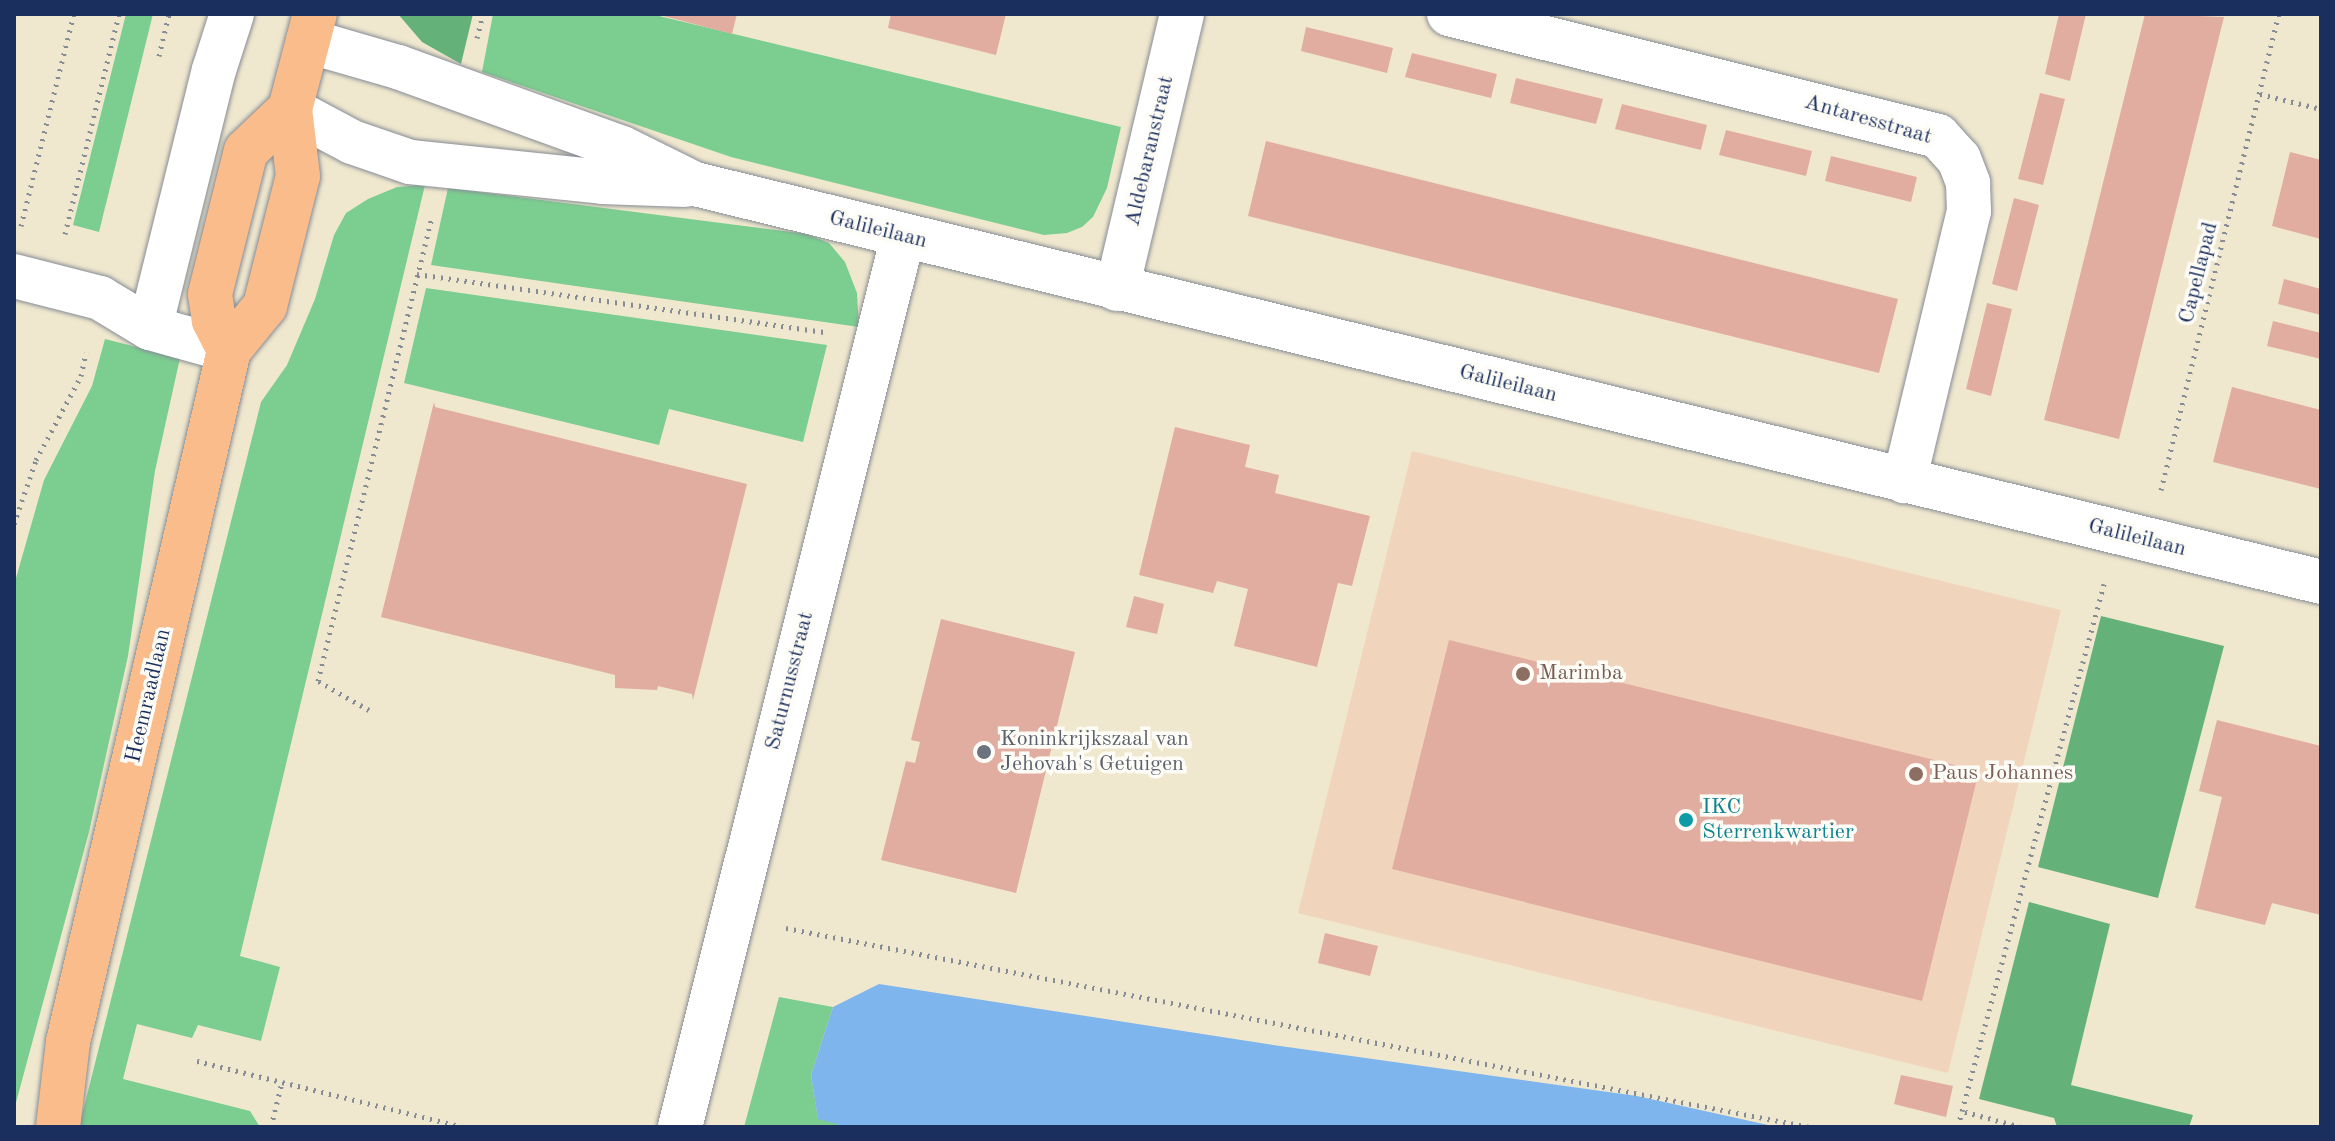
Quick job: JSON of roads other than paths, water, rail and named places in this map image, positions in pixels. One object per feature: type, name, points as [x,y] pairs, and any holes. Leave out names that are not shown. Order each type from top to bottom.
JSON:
[{"type":"main road","name":"Heemraadlaan","points":[[58,1127],[68,1042],[229,350],[265,306],[298,176],[290,109],[311,28]]},
{"type":"main road","name":"Heemraadlaan","points":[[35,1127],[68,1042]]},
{"type":"street","points":[[150,328],[214,70],[232,14]]},
{"type":"street","name":"Aldebaranstraat","points":[[1117,289],[1182,14]]},
{"type":"street","name":"Antaresstraat","points":[[1449,14],[1938,136],[1959,159],[1968,183],[1969,211],[1904,481]]},
{"type":"street","name":"Galileilaan","points":[[311,28],[398,67],[622,148],[695,184],[2321,582]]},
{"type":"street","name":"Galileilaan","points":[[290,109],[352,142],[410,162],[603,182],[695,184]]},
{"type":"street","name":"Saturnusstraat","points":[[680,1127],[903,236]]},
{"type":"street","points":[[28,267],[100,298],[150,328],[229,350]]},
{"type":"water","points":[[879,984],[1280,1046],[1637,1096],[1777,1127],[848,1127],[818,1119],[811,1075],[833,1007]]},
{"type":"place","name":"Marimba","points":[[1523,674]]},
{"type":"place","name":"Koninkrijkszaal van Jehovah's Getuigen","points":[[984,752]]},
{"type":"place","name":"Paus Johannes","points":[[1916,774]]},
{"type":"place","name":"IKC Sterrenkwartier","points":[[1686,820]]}]
